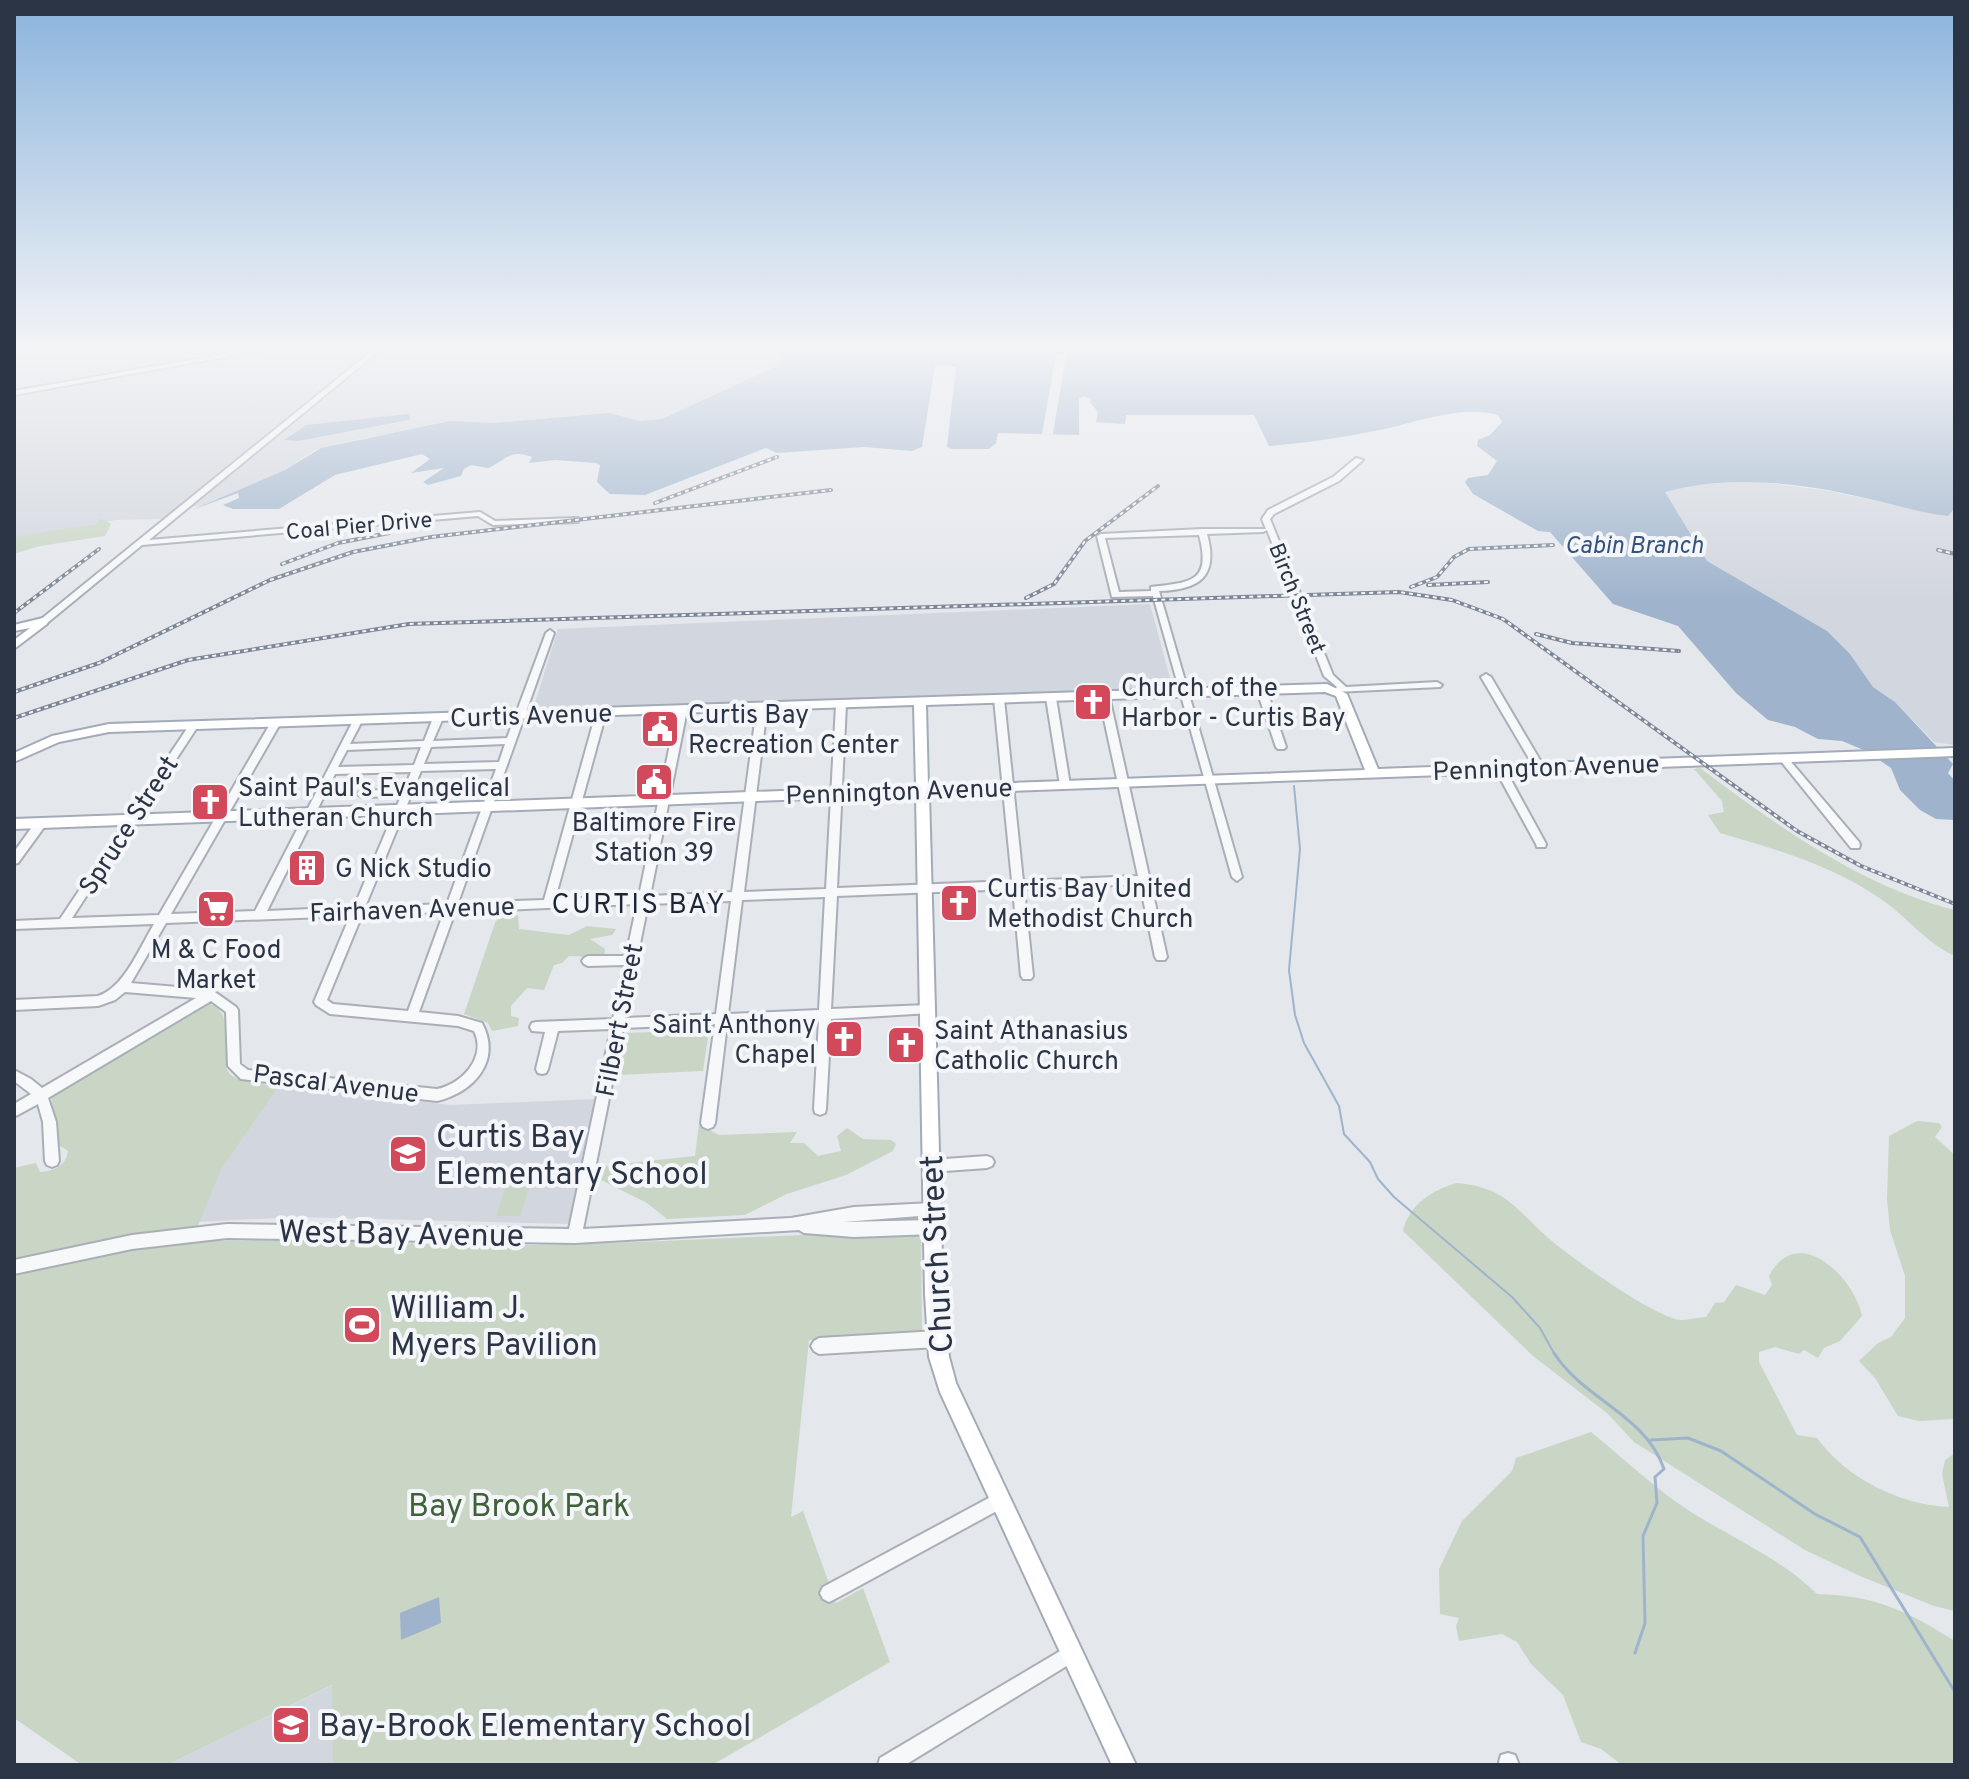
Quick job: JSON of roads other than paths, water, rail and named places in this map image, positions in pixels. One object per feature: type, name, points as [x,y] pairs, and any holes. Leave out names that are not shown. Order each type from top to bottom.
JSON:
[{"type":"main road","points":[[14,627],[45,621]]},
{"type":"main road","points":[[14,646],[45,621]]},
{"type":"main road","points":[[14,627],[26,636]]},
{"type":"main road","name":"Curtis Avenue","points":[[14,758],[41,744],[92,730],[1340,689]]},
{"type":"main road","name":"Birch Street","points":[[1340,689],[1373,773]]},
{"type":"main road","name":"Church Street","points":[[920,702],[937,1339],[947,1385],[1124,1765]]},
{"type":"main road","name":"Pennington Avenue","points":[[14,824],[1783,758],[1872,760],[1953,755]]},
{"type":"main road","points":[[1272,777],[1366,770],[1368,758]]},
{"type":"street","points":[[45,621],[275,433]]},
{"type":"street","name":"Birch Street","points":[[1340,689],[1329,676],[1266,519],[1271,512],[1336,479],[1359,460]]},
{"type":"street","name":"Coal Pier Drive","points":[[140,543],[480,514],[493,523],[575,520]]},
{"type":"street","points":[[1237,877],[1206,780],[1156,593],[1115,595],[1101,536],[1263,530]]},
{"type":"street","points":[[1154,589],[1185,588],[1199,579],[1209,556],[1202,531]]},
{"type":"street","points":[[438,718],[355,912],[321,998],[322,1005],[412,1016],[550,633]]},
{"type":"street","points":[[1486,677],[1539,767]]},
{"type":"street","name":"Curtis Avenue","points":[[1340,689],[1437,685]]},
{"type":"street","points":[[1262,691],[1281,747]]},
{"type":"street","points":[[1104,696],[1161,957]]},
{"type":"street","points":[[1051,698],[1065,785]]},
{"type":"street","points":[[999,699],[1027,976]]},
{"type":"street","points":[[820,1109],[841,705]]},
{"type":"street","points":[[708,1123],[762,707]]},
{"type":"street","name":"Filbert Street","points":[[575,1236],[682,710]]},
{"type":"street","points":[[548,904],[601,713]]},
{"type":"street","points":[[259,915],[357,721]]},
{"type":"street","points":[[14,1005],[98,1001],[111,997],[123,987],[275,724]]},
{"type":"street","name":"Spruce Street","points":[[63,923],[193,726]]},
{"type":"street","points":[[344,747],[511,741]]},
{"type":"street","points":[[1783,758],[1855,845]]},
{"type":"street","points":[[332,771],[503,765]]},
{"type":"street","points":[[1500,769],[1541,844]]},
{"type":"street","points":[[362,794],[406,792]]},
{"type":"street","points":[[14,860],[41,823]]},
{"type":"street","name":"Fairhaven Avenue","points":[[14,925],[1145,880]]},
{"type":"street","points":[[588,961],[631,960]]},
{"type":"street","points":[[123,987],[212,995]]},
{"type":"street","points":[[14,1111],[212,995]]},
{"type":"street","name":"Pascal Avenue","points":[[212,995],[232,1010],[234,1066],[245,1075],[437,1095],[452,1092],[470,1080],[482,1048],[482,1030],[458,1021],[412,1016]]},
{"type":"street","points":[[536,1027],[927,1010]]},
{"type":"street","points":[[542,1069],[553,1026]]},
{"type":"street","points":[[14,1075],[41,1095],[51,1113],[52,1161]]},
{"type":"street","points":[[931,1166],[987,1162]]},
{"type":"street","name":"West Bay Avenue","points":[[14,1267],[132,1242],[227,1231],[293,1229],[422,1236],[575,1236],[791,1225],[854,1230],[932,1218]]},
{"type":"street","points":[[819,1346],[937,1339]]},
{"type":"street","points":[[829,1593],[1000,1500]]},
{"type":"street","points":[[887,1765],[1072,1653]]},
{"type":"water","points":[[295,433],[339,433],[298,441],[284,440]]},
{"type":"water","points":[[393,433],[924,433],[922,447],[912,451],[864,447],[777,453],[766,448],[645,495],[610,494],[597,482],[600,465],[596,463],[555,460],[529,463],[532,457],[518,454],[508,456],[488,468],[471,465],[464,469],[461,476],[428,485],[423,482],[444,468],[411,473],[430,459],[422,454],[335,475],[279,509],[233,509],[223,505],[239,498],[238,493],[192,510],[285,470],[321,448]]},
{"type":"water","points":[[949,433],[998,433],[996,443],[989,449],[947,447]]},
{"type":"water","points":[[999,433],[1079,433],[1079,435]]},
{"type":"water","points":[[1263,433],[1364,433],[1309,442],[1269,446]]},
{"type":"water","name":"Cabin Branch","points":[[1955,433],[1955,508],[1948,516],[1829,490],[1774,483],[1719,483],[1665,492],[1707,561],[1827,631],[1850,654],[1873,687],[1895,702],[1953,764],[1948,773],[1955,781],[1955,820],[1936,819],[1920,810],[1900,790],[1891,768],[1866,751],[1842,741],[1818,739],[1795,727],[1768,720],[1736,693],[1678,626],[1613,604],[1550,532],[1538,531],[1473,494],[1465,482],[1468,478],[1488,475],[1497,461],[1477,446],[1478,440],[1490,435]]},
{"type":"water","points":[[439,1597],[441,1623],[401,1640],[400,1613]]},
{"type":"waterway","points":[[1294,786],[1300,849],[1289,970],[1295,1015],[1304,1043],[1339,1106],[1344,1134],[1370,1162],[1378,1179],[1394,1197],[1512,1297],[1540,1328],[1555,1355]]},
{"type":"waterway","points":[[1554,1353],[1581,1383],[1643,1435],[1664,1469],[1655,1477],[1657,1503],[1643,1536],[1645,1623],[1635,1653]]},
{"type":"waterway","points":[[1651,1440],[1688,1438],[1721,1451],[1815,1514],[1860,1537],[1955,1692]]},
{"type":"railway","points":[[655,503],[777,457]]},
{"type":"railway","points":[[1026,598],[1054,584],[1085,541],[1158,486]]},
{"type":"railway","points":[[14,692],[99,663],[270,580],[353,552],[431,537],[831,490]]},
{"type":"railway","points":[[282,564],[338,543],[389,533]]},
{"type":"railway","points":[[1411,587],[1437,577],[1454,557],[1469,549],[1553,545]]},
{"type":"railway","points":[[14,613],[99,549]]},
{"type":"railway","points":[[1938,550],[1955,554]]},
{"type":"railway","points":[[1428,585],[1488,582]]},
{"type":"railway","points":[[14,718],[188,660],[409,624],[1399,592],[1452,600],[1503,619],[1797,831],[1861,866],[1955,904]]},
{"type":"railway","points":[[1536,634],[1572,643],[1679,651]]},
{"type":"place","name":"Church of the Harbor - Curtis Bay","points":[[1093,702]]},
{"type":"place","name":"Curtis Bay Recreation Center","points":[[660,729]]},
{"type":"place","name":"Baltimore Fire Station 39","points":[[654,782]]},
{"type":"place","name":"Saint Paul's Evangelical Lutheran Church","points":[[210,802]]},
{"type":"place","name":"G Nick Studio","points":[[307,868]]},
{"type":"place","name":"Curtis Bay United Methodist Church","points":[[959,903]]},
{"type":"place","name":"M & C Food Market","points":[[216,909]]},
{"type":"place","name":"Saint Anthony Chapel","points":[[844,1039]]},
{"type":"place","name":"Saint Athanasius Catholic Church","points":[[906,1045]]},
{"type":"place","name":"Curtis Bay Elementary School","points":[[408,1154]]},
{"type":"place","name":"William J. Myers Pavilion","points":[[362,1325]]},
{"type":"place","name":"Bay-Brook Elementary School","points":[[291,1725]]},
{"type":"district","name":"CURTIS BAY","points":[[639,903]]},
{"type":"park label","name":"Bay Brook Park","points":[[519,1505]]}]
